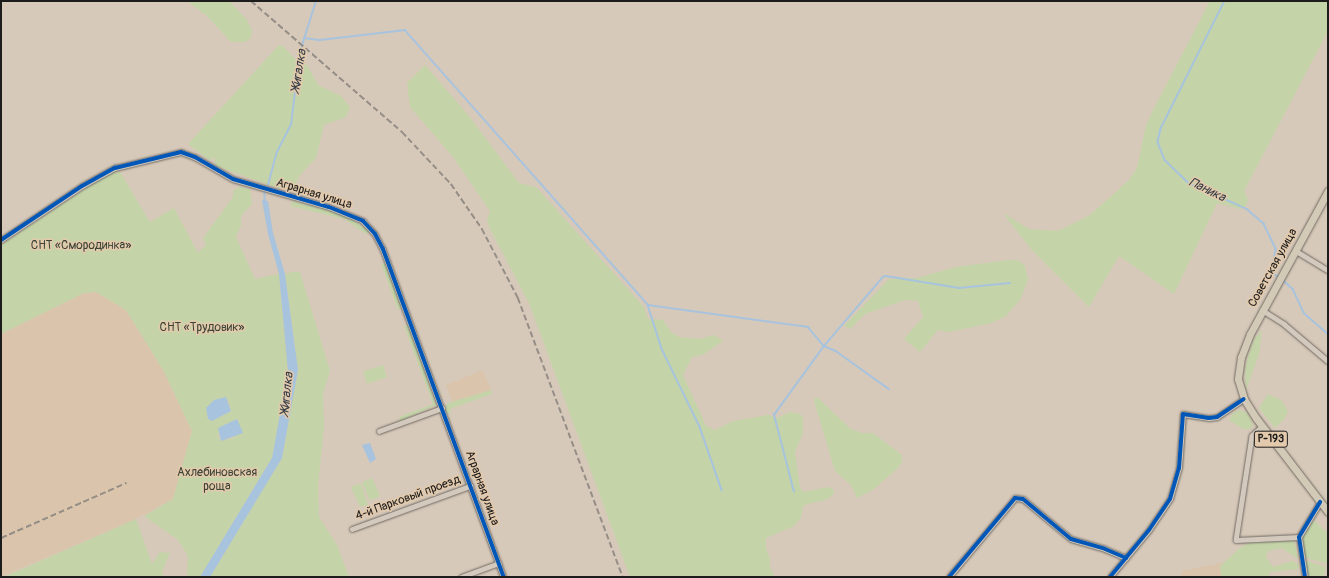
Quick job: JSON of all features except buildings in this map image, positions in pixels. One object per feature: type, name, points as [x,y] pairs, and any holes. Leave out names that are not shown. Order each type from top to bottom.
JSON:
[{"type":"main road","name":"Советская улица","points":[[1244,399],[1238,379],[1241,357],[1262,310],[1328,191]]},
{"type":"main road","name":"Р-193","points":[[1244,399],[1262,427],[1328,512]]},
{"type":"street","name":"Аграрная улица","points":[[1,240],[82,186],[115,168],[181,152],[195,157],[221,174],[351,214],[371,228],[383,249],[504,577]]},
{"type":"street","points":[[1296,250],[1328,270]]},
{"type":"street","points":[[1262,310],[1284,324],[1328,361]]},
{"type":"street","points":[[1110,577],[1170,499],[1179,468],[1183,414],[1209,418],[1217,417],[1244,399]]},
{"type":"street","points":[[379,431],[442,408]]},
{"type":"street","points":[[1262,427],[1252,436],[1236,540],[1299,537]]},
{"type":"street","name":"4-й Парковый проезд","points":[[352,529],[470,486]]},
{"type":"street","points":[[949,577],[1015,498],[1023,499],[1071,539],[1105,549],[1126,558]]},
{"type":"street","points":[[1305,577],[1299,537],[1320,502]]},
{"type":"street","points":[[461,577],[499,563]]},
{"type":"shaded area","points":[[96,292],[126,310],[163,370],[192,431],[173,499],[136,519],[1,577],[1,334],[84,293]]},
{"type":"shaded area","points":[[483,370],[491,390],[454,405],[446,385]]},
{"type":"shaded area","points":[[1226,562],[1229,577],[1181,577],[1182,571]]},
{"type":"green space","points":[[187,1],[229,1],[247,20],[252,31],[251,38],[245,42],[231,42],[207,16]]},
{"type":"green space","points":[[1210,1],[1328,1],[1328,31],[1244,191],[1248,200],[1246,206],[1240,209],[1217,203],[1174,294],[1119,256],[1089,307],[1030,248],[1003,213],[1029,229],[1058,231],[1090,215],[1129,180],[1137,168],[1146,125]]},
{"type":"green space","points":[[279,45],[283,46],[296,60],[298,59],[307,65],[318,85],[341,96],[350,107],[346,117],[324,125],[316,158],[300,175],[295,185],[289,189],[278,188],[216,166],[214,159],[221,155],[209,160],[188,144]]},
{"type":"green space","points":[[425,65],[469,116],[519,183],[536,187],[644,307],[648,319],[663,320],[671,332],[679,337],[700,339],[714,335],[723,341],[702,355],[692,357],[683,375],[706,426],[715,430],[733,421],[768,415],[777,418],[790,412],[800,414],[803,418],[803,433],[795,452],[800,488],[804,492],[828,487],[833,489],[834,494],[826,500],[807,504],[803,507],[801,518],[794,526],[766,538],[766,549],[770,558],[770,567],[775,577],[630,577],[529,303],[490,229],[487,220],[490,211],[453,157],[410,107],[407,83]]},
{"type":"green space","points":[[112,171],[120,172],[150,222],[174,208],[198,253],[206,245],[203,238],[233,197],[233,191],[239,187],[250,189],[252,204],[241,216],[241,225],[236,237],[255,279],[279,274],[288,371],[272,458],[200,577],[187,577],[188,556],[178,540],[144,516],[173,499],[192,431],[163,370],[126,310],[96,292],[84,293],[1,334],[1,245]],"holes":[[[224,397],[229,402],[230,412],[212,420],[212,402]],[[239,420],[233,438],[221,441],[218,436],[220,427]]]},
{"type":"green space","points":[[293,201],[343,214],[369,231],[366,234],[344,219],[290,206]]},
{"type":"green space","points":[[1018,260],[1025,266],[1028,280],[1020,300],[1006,316],[991,323],[949,332],[938,330],[920,352],[904,339],[923,317],[918,301],[905,300],[865,314],[850,329],[844,326],[889,279],[917,278],[956,267]]},
{"type":"green space","points":[[385,263],[401,308],[398,309],[381,264]]},
{"type":"green space","name":"Ахлебиновская роща","points":[[300,272],[330,371],[323,393],[324,427],[318,486],[319,517],[337,545],[349,577],[210,577],[282,458],[298,369],[285,274]]},
{"type":"green space","points":[[408,325],[436,405],[400,421],[399,417],[433,404],[404,326]]},
{"type":"green space","points":[[1262,330],[1259,354],[1246,390],[1245,371],[1248,356],[1255,338]]},
{"type":"green space","points":[[383,365],[387,377],[367,384],[363,371]]},
{"type":"green space","points":[[491,390],[492,394],[450,409],[451,412],[447,414],[445,406],[448,403]]},
{"type":"green space","points":[[1268,394],[1281,400],[1288,411],[1285,418],[1275,428],[1259,408]]},
{"type":"green space","points":[[815,398],[818,398],[851,429],[862,433],[873,433],[902,455],[902,462],[898,468],[873,490],[857,498],[851,485],[835,471],[814,401]]},
{"type":"green space","points":[[1239,410],[1246,412],[1250,418],[1253,425],[1250,429],[1243,429],[1229,420],[1233,413]]},
{"type":"green space","points":[[372,478],[380,496],[370,501],[362,482]]},
{"type":"green space","points":[[361,483],[357,485],[361,484],[370,511],[367,505],[360,507],[351,487]]},
{"type":"green space","points":[[136,519],[152,564],[160,552],[170,553],[162,572],[164,577],[4,577]]},
{"type":"green space","points":[[1313,520],[1328,533],[1328,564],[1306,558],[1302,545],[1303,537]]},
{"type":"green space","points":[[1294,539],[1298,559],[1282,548],[1268,551],[1266,557],[1273,567],[1292,561],[1299,565],[1298,569],[1269,572],[1269,577],[1221,576],[1220,566],[1241,547],[1249,543]]},
{"type":"green space","points":[[1308,561],[1326,567],[1323,577],[1308,577],[1304,564]]},
{"type":"water","points":[[262,200],[268,201],[273,233],[285,274],[298,370],[282,458],[210,577],[200,577],[272,458],[288,371],[279,274],[268,234]]},
{"type":"water","points":[[226,397],[231,411],[212,421],[208,419],[206,408],[214,400]]},
{"type":"water","points":[[237,419],[243,433],[221,441],[218,428]]},
{"type":"water","points":[[370,443],[376,459],[370,463],[362,445]]},
{"type":"waterway","name":"Жигалка","points":[[268,185],[277,152],[291,125],[300,52],[316,1]]},
{"type":"waterway","name":"Паника","points":[[1225,1],[1161,129],[1158,142],[1165,160],[1189,183],[1247,209],[1264,224],[1276,249],[1272,273],[1279,277]]},
{"type":"waterway","points":[[305,38],[320,40],[405,30],[648,305],[808,327],[824,346],[836,351],[889,389]]},
{"type":"waterway","name":"Жигалка","points":[[265,193],[265,201]]},
{"type":"waterway","points":[[794,492],[774,415],[824,346],[883,277],[886,276],[959,288],[1010,283]]},
{"type":"waterway","name":"Паника","points":[[1283,280],[1293,289],[1304,313],[1328,334]]},
{"type":"waterway","points":[[648,305],[662,349],[700,427],[722,490]]},
{"type":"railway","points":[[251,1],[402,132],[451,184],[482,229],[518,298],[623,577]]},
{"type":"railway","points":[[1,538],[126,483]]},
{"type":"cycle path","points":[[1,240],[82,186],[115,168],[181,152],[195,157],[233,179],[329,207],[363,221],[375,234],[383,249],[504,577]]},
{"type":"cycle path","points":[[1110,577],[1149,530],[1170,499],[1179,468],[1183,414],[1209,418],[1217,417],[1244,399]]},
{"type":"cycle path","points":[[949,577],[1015,498],[1023,499],[1071,539],[1105,549],[1126,558]]},
{"type":"cycle path","points":[[1305,577],[1299,537],[1320,502]]},
{"type":"park label","name":"СНТ «Смородинка»","points":[[81,246]]},
{"type":"park label","name":"СНТ «Трудовик»","points":[[202,328]]}]
